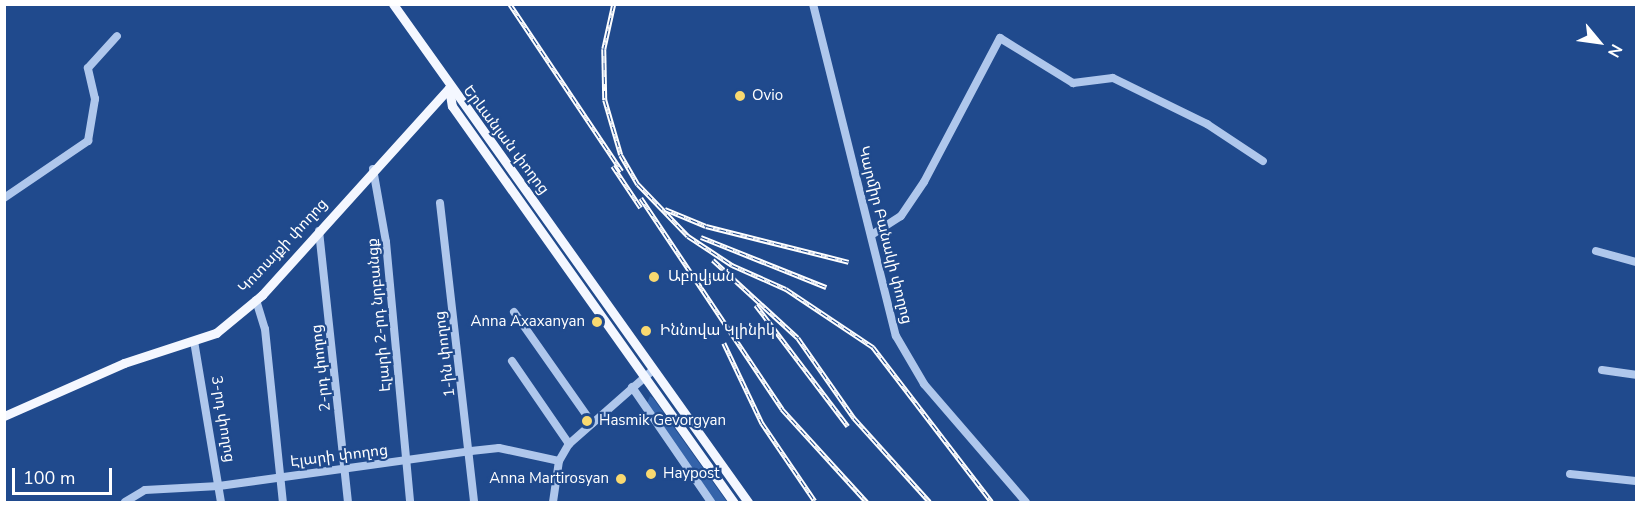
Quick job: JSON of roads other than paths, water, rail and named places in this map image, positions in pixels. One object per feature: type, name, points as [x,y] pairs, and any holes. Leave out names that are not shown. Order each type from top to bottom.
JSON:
[{"type":"main road","points":[[393,4],[449,88]]},
{"type":"main road","name":"Կոտայքի փողոց","points":[[4,416],[124,363],[216,333],[256,300],[373,167],[449,88]]},
{"type":"main road","name":"Երևանյան փողոց","points":[[449,88],[748,502]]},
{"type":"main road","name":"Երևանյան փողոց","points":[[449,88],[452,106],[733,502]]},
{"type":"street","name":"Կարմիր Բանակի փողոց","points":[[813,4],[873,234],[896,336],[924,384],[1026,502]]},
{"type":"street","points":[[4,198],[88,141],[95,99],[88,68],[117,36]]},
{"type":"street","points":[[873,234],[901,216],[924,182],[1000,38],[1073,83],[1113,78],[1206,124],[1263,161]]},
{"type":"street","name":"Էլարի 2-րդ նրբանցք","points":[[373,167],[386,242],[410,502]]},
{"type":"street","name":"1-ին փողոց","points":[[441,203],[471,451],[474,502]]},
{"type":"street","name":"2-րդ փողոց","points":[[319,231],[348,502]]},
{"type":"street","points":[[1596,251],[1636,262]]},
{"type":"street","points":[[256,300],[265,329],[283,502]]},
{"type":"street","points":[[514,312],[592,423]]},
{"type":"street","name":"3-րդ փողոց","points":[[194,341],[221,502]]},
{"type":"street","points":[[512,360],[569,444]]},
{"type":"street","points":[[553,502],[559,461],[569,444],[653,370]]},
{"type":"street","points":[[1602,370],[1636,375]]},
{"type":"street","points":[[632,387],[711,502]]},
{"type":"street","name":"Էլարի փողոց","points":[[125,502],[145,490],[219,486],[500,448],[559,461]]},
{"type":"street","points":[[1570,474],[1636,481]]},
{"type":"railway","points":[[510,4],[622,171]]},
{"type":"railway","points":[[614,4],[604,49],[605,100],[621,155],[638,184],[688,236],[732,265],[786,289],[873,347],[992,502]]},
{"type":"railway","points":[[613,166],[641,208]]},
{"type":"railway","points":[[641,198],[782,409],[867,502]]},
{"type":"railway","points":[[665,209],[706,226],[849,262]]},
{"type":"railway","points":[[701,237],[826,287]]},
{"type":"railway","points":[[713,260],[798,338],[854,418],[930,502]]},
{"type":"railway","points":[[756,305],[848,426]]},
{"type":"railway","points":[[724,343],[762,423],[815,501]]},
{"type":"place","name":"Ovio","points":[[740,96]]},
{"type":"place","name":"Աբովյան","points":[[654,277]]},
{"type":"place","name":"Anna Axaxanyan","points":[[597,322]]},
{"type":"place","name":"Իննովա Կլինիկ","points":[[646,331]]},
{"type":"place","name":"Hasmik Gevorgyan","points":[[587,421]]},
{"type":"place","name":"Haypost","points":[[651,474]]},
{"type":"place","name":"Anna Martirosyan","points":[[621,479]]}]
